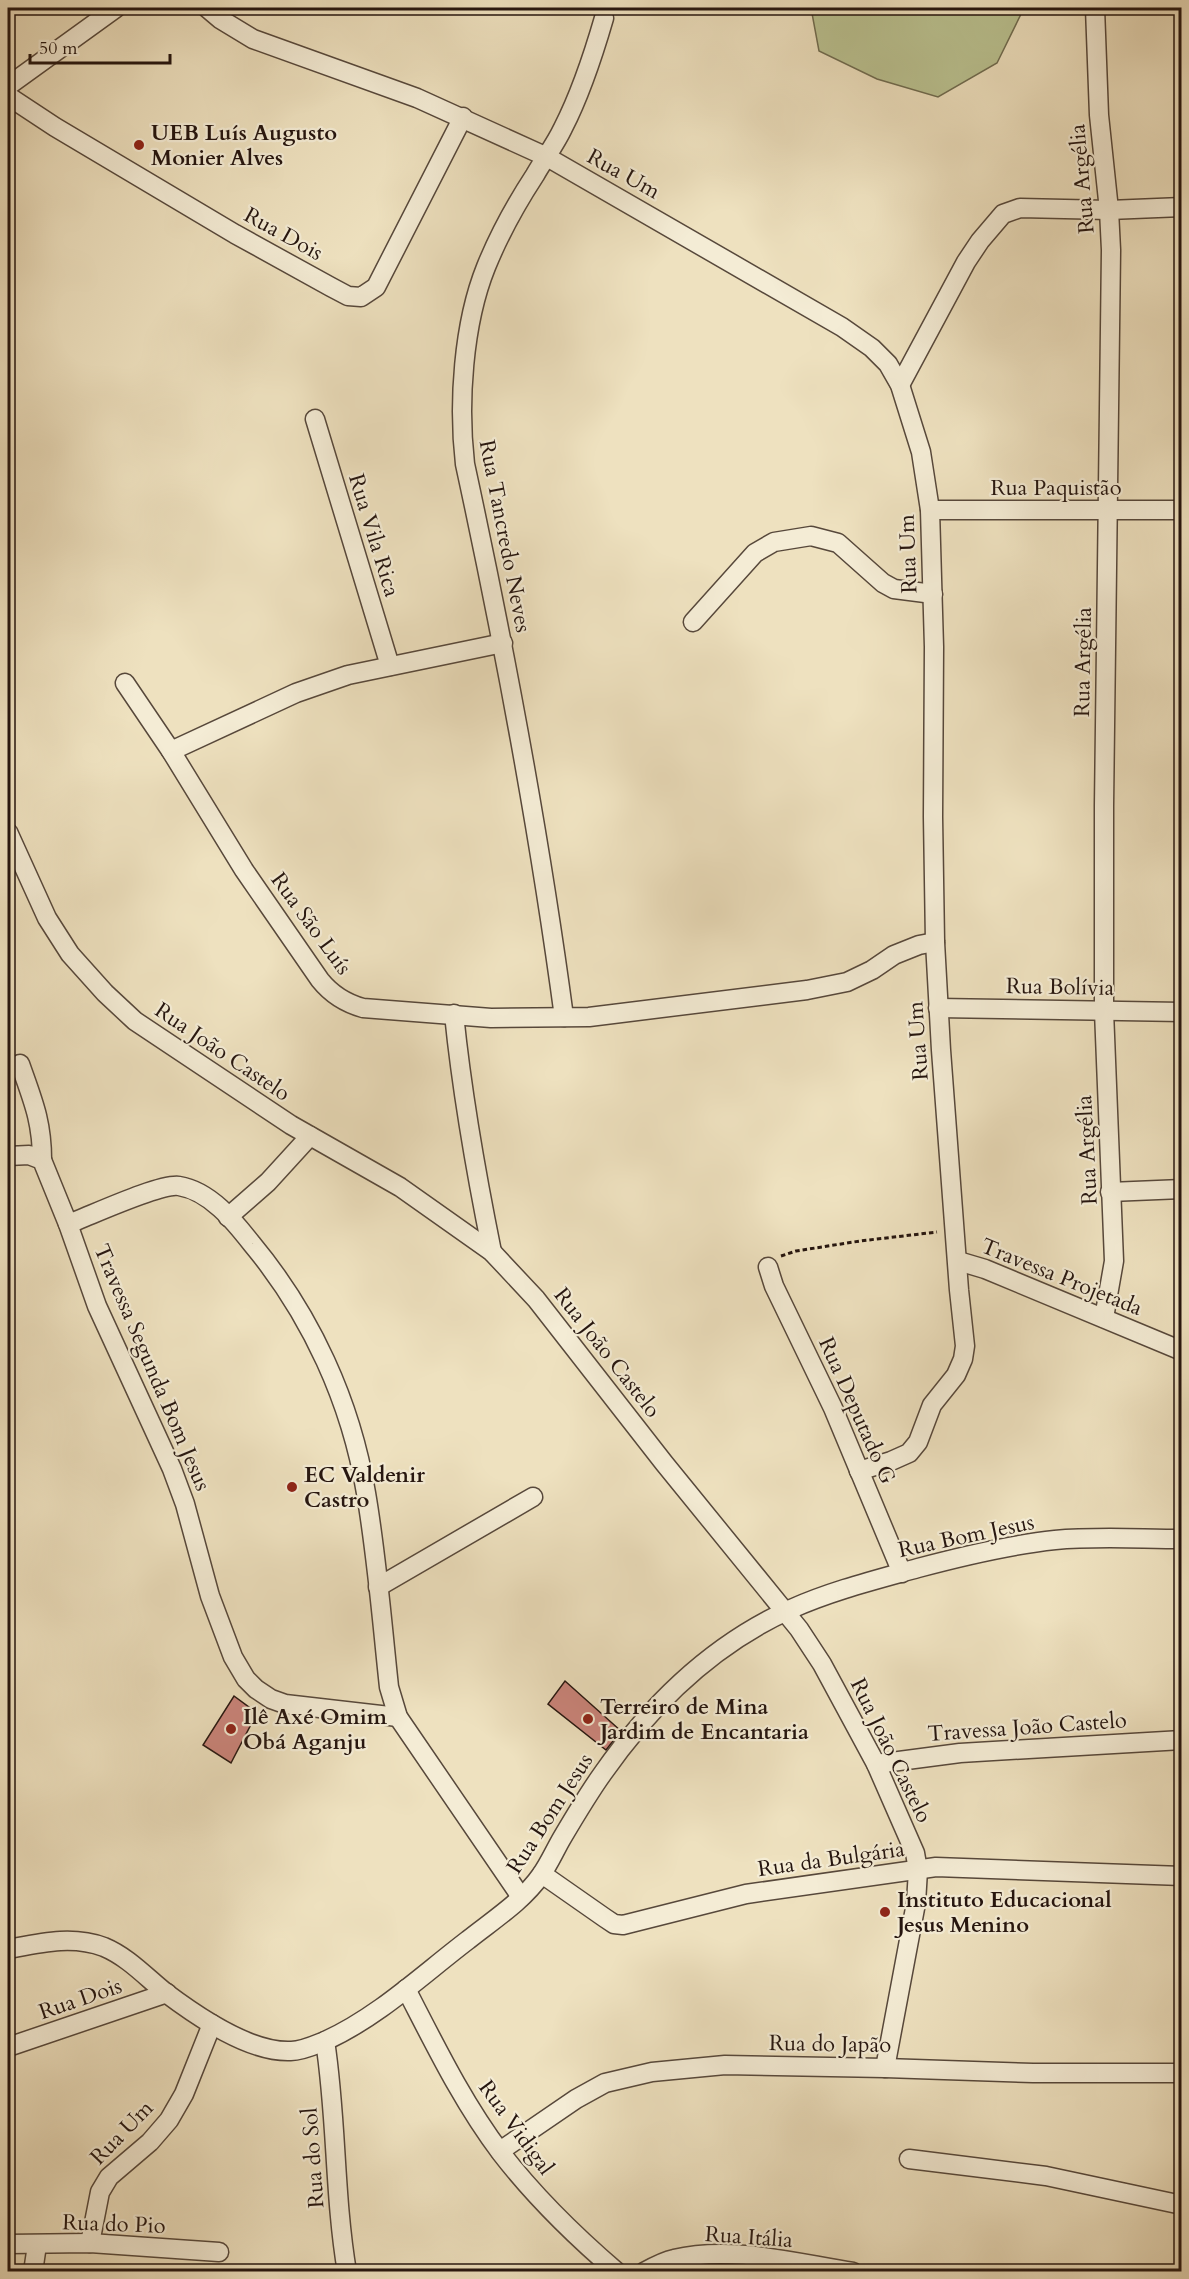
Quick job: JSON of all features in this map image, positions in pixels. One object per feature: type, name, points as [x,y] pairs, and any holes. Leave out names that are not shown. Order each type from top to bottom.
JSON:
[{"type":"street","points":[[8,86],[116,8]]},
{"type":"street","name":"Rua Um","points":[[207,8],[253,39],[417,98],[547,157],[842,327],[873,348],[888,364],[900,385],[921,452],[930,510],[935,708],[933,817],[935,942],[958,1261],[958,1290],[965,1346],[963,1359],[956,1375],[933,1406],[918,1442],[909,1453],[859,1471]]},
{"type":"street","name":"Rua Argélia","points":[[1095,8],[1100,115],[1109,210],[1111,309],[1104,771],[1104,1011],[1114,1261],[1104,1318]]},
{"type":"street","name":"Rua Tancredo Neves","points":[[564,1017],[549,908],[503,643],[465,464],[461,430],[463,382],[474,305],[485,270],[521,197],[562,130],[592,60],[604,18]]},
{"type":"street","name":"Rua Dois","points":[[8,96],[55,128],[234,234],[354,297],[367,294],[376,288],[463,117]]},
{"type":"street","points":[[900,385],[966,262],[1003,214],[1020,208],[1109,210],[1182,207]]},
{"type":"street","name":"Rua Vila Rica","points":[[315,419],[390,666]]},
{"type":"street","name":"Rua Paquistão","points":[[930,510],[1182,510]]},
{"type":"street","points":[[693,622],[755,553],[774,542],[811,536],[838,543],[883,583],[894,589],[933,594]]},
{"type":"street","points":[[171,751],[296,693],[348,675],[503,643]]},
{"type":"street","name":"Rua São Luís","points":[[125,682],[171,751],[244,870],[328,991],[350,1004],[363,1008],[500,1018],[589,1017],[807,990],[847,982],[872,970],[894,955],[919,945],[935,942]]},
{"type":"street","name":"Rua João Castelo","points":[[8,832],[47,918],[70,954],[105,993],[135,1021],[310,1136],[400,1187],[492,1252],[536,1299],[664,1463],[786,1611],[822,1664],[876,1764],[915,1852],[918,1870],[916,1903],[885,2067]]},
{"type":"street","name":"Rua Bolívia","points":[[938,1008],[1182,1012]]},
{"type":"street","points":[[454,1014],[465,1108],[492,1252]]},
{"type":"street","points":[[20,1065],[40,1122],[42,1160],[68,1224]]},
{"type":"street","points":[[228,1217],[268,1182],[310,1136]]},
{"type":"street","points":[[8,1156],[29,1155],[42,1160]]},
{"type":"street","name":"Travessa Segunda Bom Jesus","points":[[398,1718],[285,1704],[271,1699],[246,1679],[233,1657],[215,1611],[185,1503],[172,1469],[97,1306],[68,1224],[153,1191],[174,1186],[199,1193],[228,1217],[267,1261],[292,1297],[319,1346],[344,1405],[366,1492],[389,1687],[398,1718],[521,1897]]},
{"type":"street","points":[[1110,1192],[1182,1189]]},
{"type":"street","name":"Travessa Projetada","points":[[958,1261],[985,1269],[1182,1351]]},
{"type":"street","name":"Rua Deputado G","points":[[768,1267],[774,1286],[833,1408],[902,1573]]},
{"type":"street","points":[[378,1587],[533,1497]]},
{"type":"street","name":"Rua Bom Jesus","points":[[8,1949],[56,1940],[102,1946],[119,1955],[167,1993],[212,2024],[239,2038],[274,2049],[291,2051],[325,2041],[362,2020],[406,1989],[521,1897],[542,1874],[603,1772],[672,1689],[733,1640],[786,1611],[849,1588],[1015,1546],[1059,1540],[1182,1539]]},
{"type":"street","name":"Travessa João Castelo","points":[[876,1764],[960,1753],[1182,1740]]},
{"type":"street","name":"Rua da Bulgária","points":[[542,1874],[614,1924],[623,1925],[746,1894],[918,1870],[955,1867],[1182,1876]]},
{"type":"street","name":"Rua Vidigal","points":[[406,1989],[464,2096],[500,2151],[548,2207],[589,2248],[617,2271]]},
{"type":"street","name":"Rua Dois","points":[[8,2047],[167,1993]]},
{"type":"street","name":"Rua Um","points":[[90,2243],[100,2192],[109,2177],[150,2142],[169,2120],[184,2094],[212,2024]]},
{"type":"street","name":"Rua do Sol","points":[[325,2041],[333,2100],[336,2186],[347,2271]]},
{"type":"street","name":"Rua do Japão","points":[[500,2151],[576,2099],[604,2083],[627,2077],[726,2065],[885,2067],[1033,2073],[1182,2073]]},
{"type":"street","points":[[909,2159],[1046,2176],[1182,2205]]},
{"type":"street","name":"Rua do Pio","points":[[8,2244],[90,2243],[219,2252]]},
{"type":"street","points":[[33,2271],[37,2245]]},
{"type":"street","name":"Rua Itália","points":[[644,2271],[673,2259],[730,2254],[853,2271]]},
{"type":"path","points":[[768,1267],[777,1257],[796,1251],[896,1236],[955,1231]]},
{"type":"green space","points":[[811,8],[1024,8],[997,63],[938,97],[877,79],[819,51]]},
{"type":"building","name":"Terreiro de Mina Jardim de Encantaria","points":[[565,1681],[621,1731],[606,1750],[548,1704]]},
{"type":"building","name":"Ilê Axé Omim Obá Aganju","points":[[234,1696],[257,1713],[231,1763],[203,1745]]},
{"type":"place","name":"UEB Luís Augusto Monier Alves","points":[[139,145]]},
{"type":"place","name":"EC Valdenir Castro","points":[[292,1487]]},
{"type":"place","name":"Terreiro de Mina Jardim de Encantaria","points":[[588,1719]]},
{"type":"place","name":"Ilê Axé Omim Obá Aganju","points":[[231,1729]]},
{"type":"place","name":"Instituto Educacional Jesus Menino","points":[[885,1912]]}]
